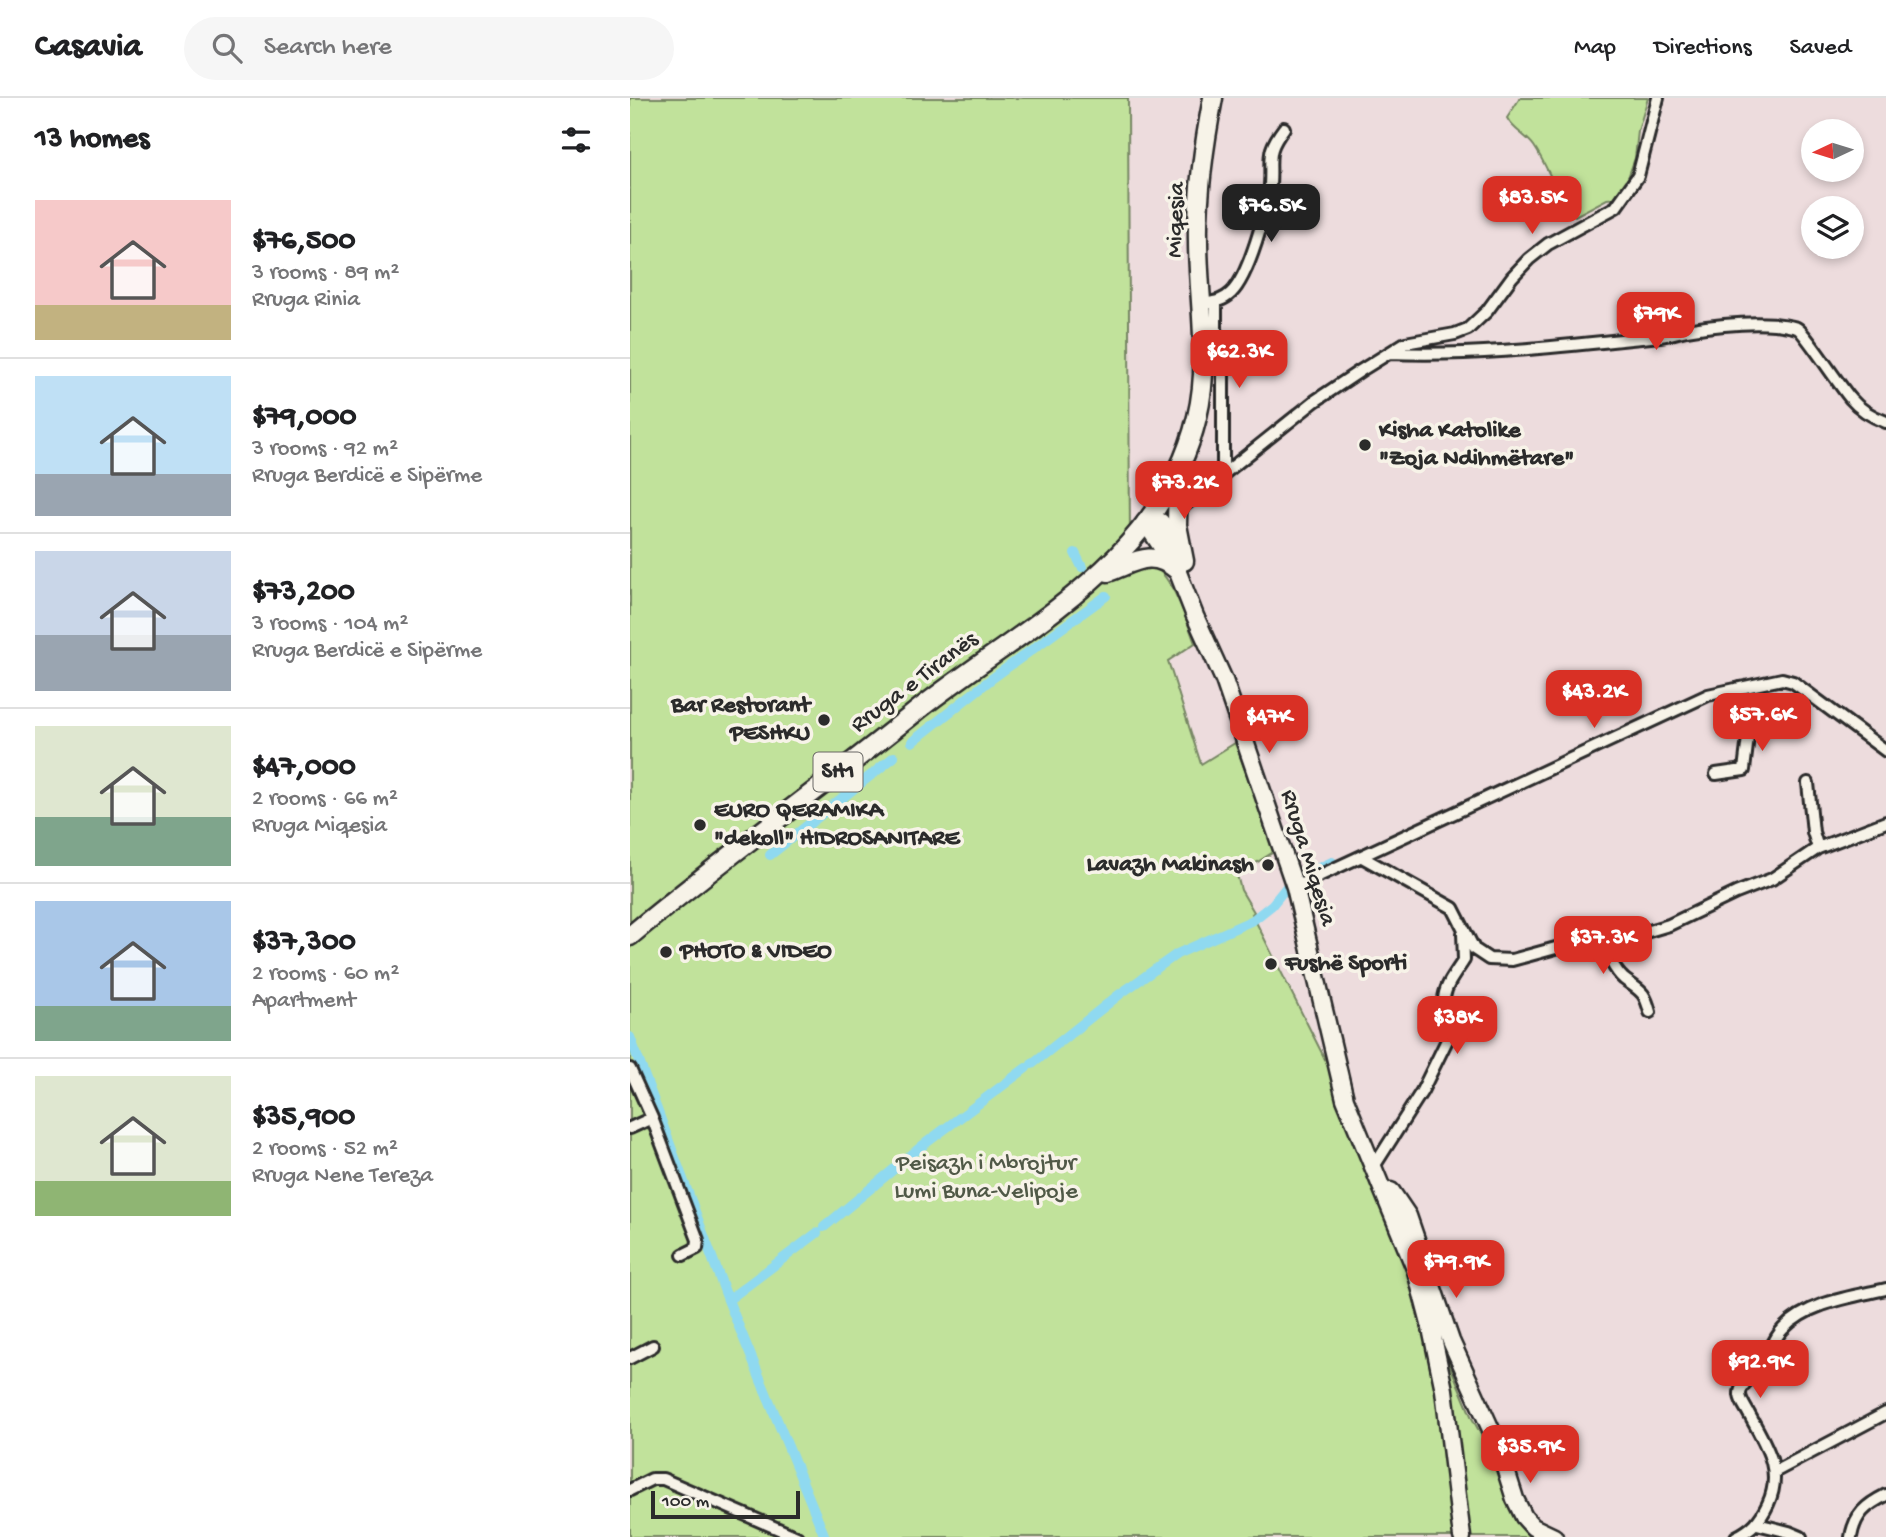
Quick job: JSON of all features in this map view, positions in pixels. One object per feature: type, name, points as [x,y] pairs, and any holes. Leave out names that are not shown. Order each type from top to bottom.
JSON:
[{"type":"main road","name":"Miqesia","points":[[1180,464],[1198,416],[1202,377],[1202,345],[1208,303],[1198,239],[1200,192],[1213,98]]},
{"type":"main road","points":[[1098,575],[1140,558],[1157,559],[1180,566],[1176,512],[1180,464]]},
{"type":"main road","name":"SH1","points":[[1098,575],[1148,519],[1180,464]]},
{"type":"main road","name":"Rruga Miqesia","points":[[1148,519],[1180,566],[1195,616],[1215,657],[1294,885],[1317,972],[1338,1075],[1352,1120],[1416,1271],[1432,1328],[1444,1390],[1462,1537]]},
{"type":"main road","name":"Rruga e Tiranës","points":[[630,936],[915,713],[1076,595],[1098,575]]},
{"type":"main road","points":[[1376,1175],[1394,1194],[1408,1216],[1451,1341],[1498,1445],[1515,1499],[1524,1517],[1533,1527],[1554,1537]]},
{"type":"street","points":[[1176,512],[1315,401],[1389,353],[1405,343],[1468,329],[1487,312],[1512,277],[1548,244],[1616,207],[1638,176],[1658,98]]},
{"type":"street","points":[[1223,475],[1223,375],[1216,331],[1208,303],[1234,290],[1255,244],[1270,186],[1270,151],[1284,128]]},
{"type":"street","points":[[1389,353],[1446,354],[1554,348],[1736,325],[1786,327],[1800,329],[1807,336],[1826,368],[1852,402],[1873,417],[1886,422]]},
{"type":"street","points":[[1294,885],[1362,857],[1708,695],[1782,679],[1793,682],[1886,751]]},
{"type":"street","points":[[1716,774],[1744,770],[1748,737],[1740,688]]},
{"type":"street","points":[[1808,782],[1813,832],[1818,848]]},
{"type":"street","points":[[1362,857],[1453,908],[1474,948],[1489,959],[1512,960],[1607,933],[1642,933],[1669,925],[1772,879],[1818,848],[1886,822]]},
{"type":"street","points":[[1376,1175],[1451,1034],[1443,1007],[1446,985],[1464,960],[1462,928]]},
{"type":"street","points":[[1560,947],[1600,947],[1608,954],[1623,978],[1642,990],[1650,1012]]},
{"type":"street","points":[[630,1069],[652,1118],[698,1240],[697,1248],[683,1255]]},
{"type":"street","points":[[630,1128],[652,1118]]},
{"type":"street","points":[[1736,1537],[1757,1524],[1769,1501],[1776,1471],[1762,1438],[1740,1399],[1743,1384],[1754,1376],[1766,1360],[1781,1330],[1798,1317],[1821,1305],[1886,1289]]},
{"type":"street","points":[[630,1358],[653,1346]]},
{"type":"street","points":[[1776,1471],[1886,1413]]},
{"type":"street","points":[[630,1490],[652,1479],[663,1479],[797,1537]]},
{"type":"street","points":[[1851,1537],[1860,1511],[1886,1495]]},
{"type":"street","points":[[1757,1524],[1801,1537]]},
{"type":"green space","name":"Peisazh i Mbrojtur Lumi Buna-Velipoje","points":[[630,98],[1128,98],[1130,551],[1137,571],[1147,566],[1157,569],[1166,578],[1181,606],[1195,643],[1168,661],[1201,764],[1235,743],[1275,851],[1237,875],[1241,890],[1347,1103],[1398,1241],[1472,1418],[1537,1537],[630,1537]]},
{"type":"green space","points":[[1520,98],[1648,98],[1638,131],[1635,158],[1625,186],[1617,198],[1607,199],[1575,216],[1563,200],[1534,146],[1507,118]]},
{"type":"waterway","points":[[1075,553],[1082,567]]},
{"type":"waterway","points":[[912,742],[990,680],[1106,596]]},
{"type":"waterway","points":[[770,855],[894,757]]},
{"type":"waterway","points":[[1032,1064],[1120,994],[1177,954],[1253,920],[1272,905],[1292,880],[1332,862]]},
{"type":"waterway","points":[[630,1037],[728,1300],[825,1537]]},
{"type":"waterway","points":[[824,1227],[922,1146],[1026,1068]]},
{"type":"waterway","points":[[728,1300],[817,1233]]},
{"type":"place","name":"Kisha Katolike \"Zoja Ndihmëtare\"","points":[[1365,445]]},
{"type":"place","name":"Bar Restorant PESHKU","points":[[824,720]]},
{"type":"place","name":"EURO QERAMIKA \"dekoll\" HIDROSANITARE","points":[[700,825]]},
{"type":"place","name":"Lavazh Makinash","points":[[1268,865]]},
{"type":"place","name":"PHOTO & VIDEO","points":[[666,952]]},
{"type":"place","name":"Fushë Sporti","points":[[1271,964]]}]
